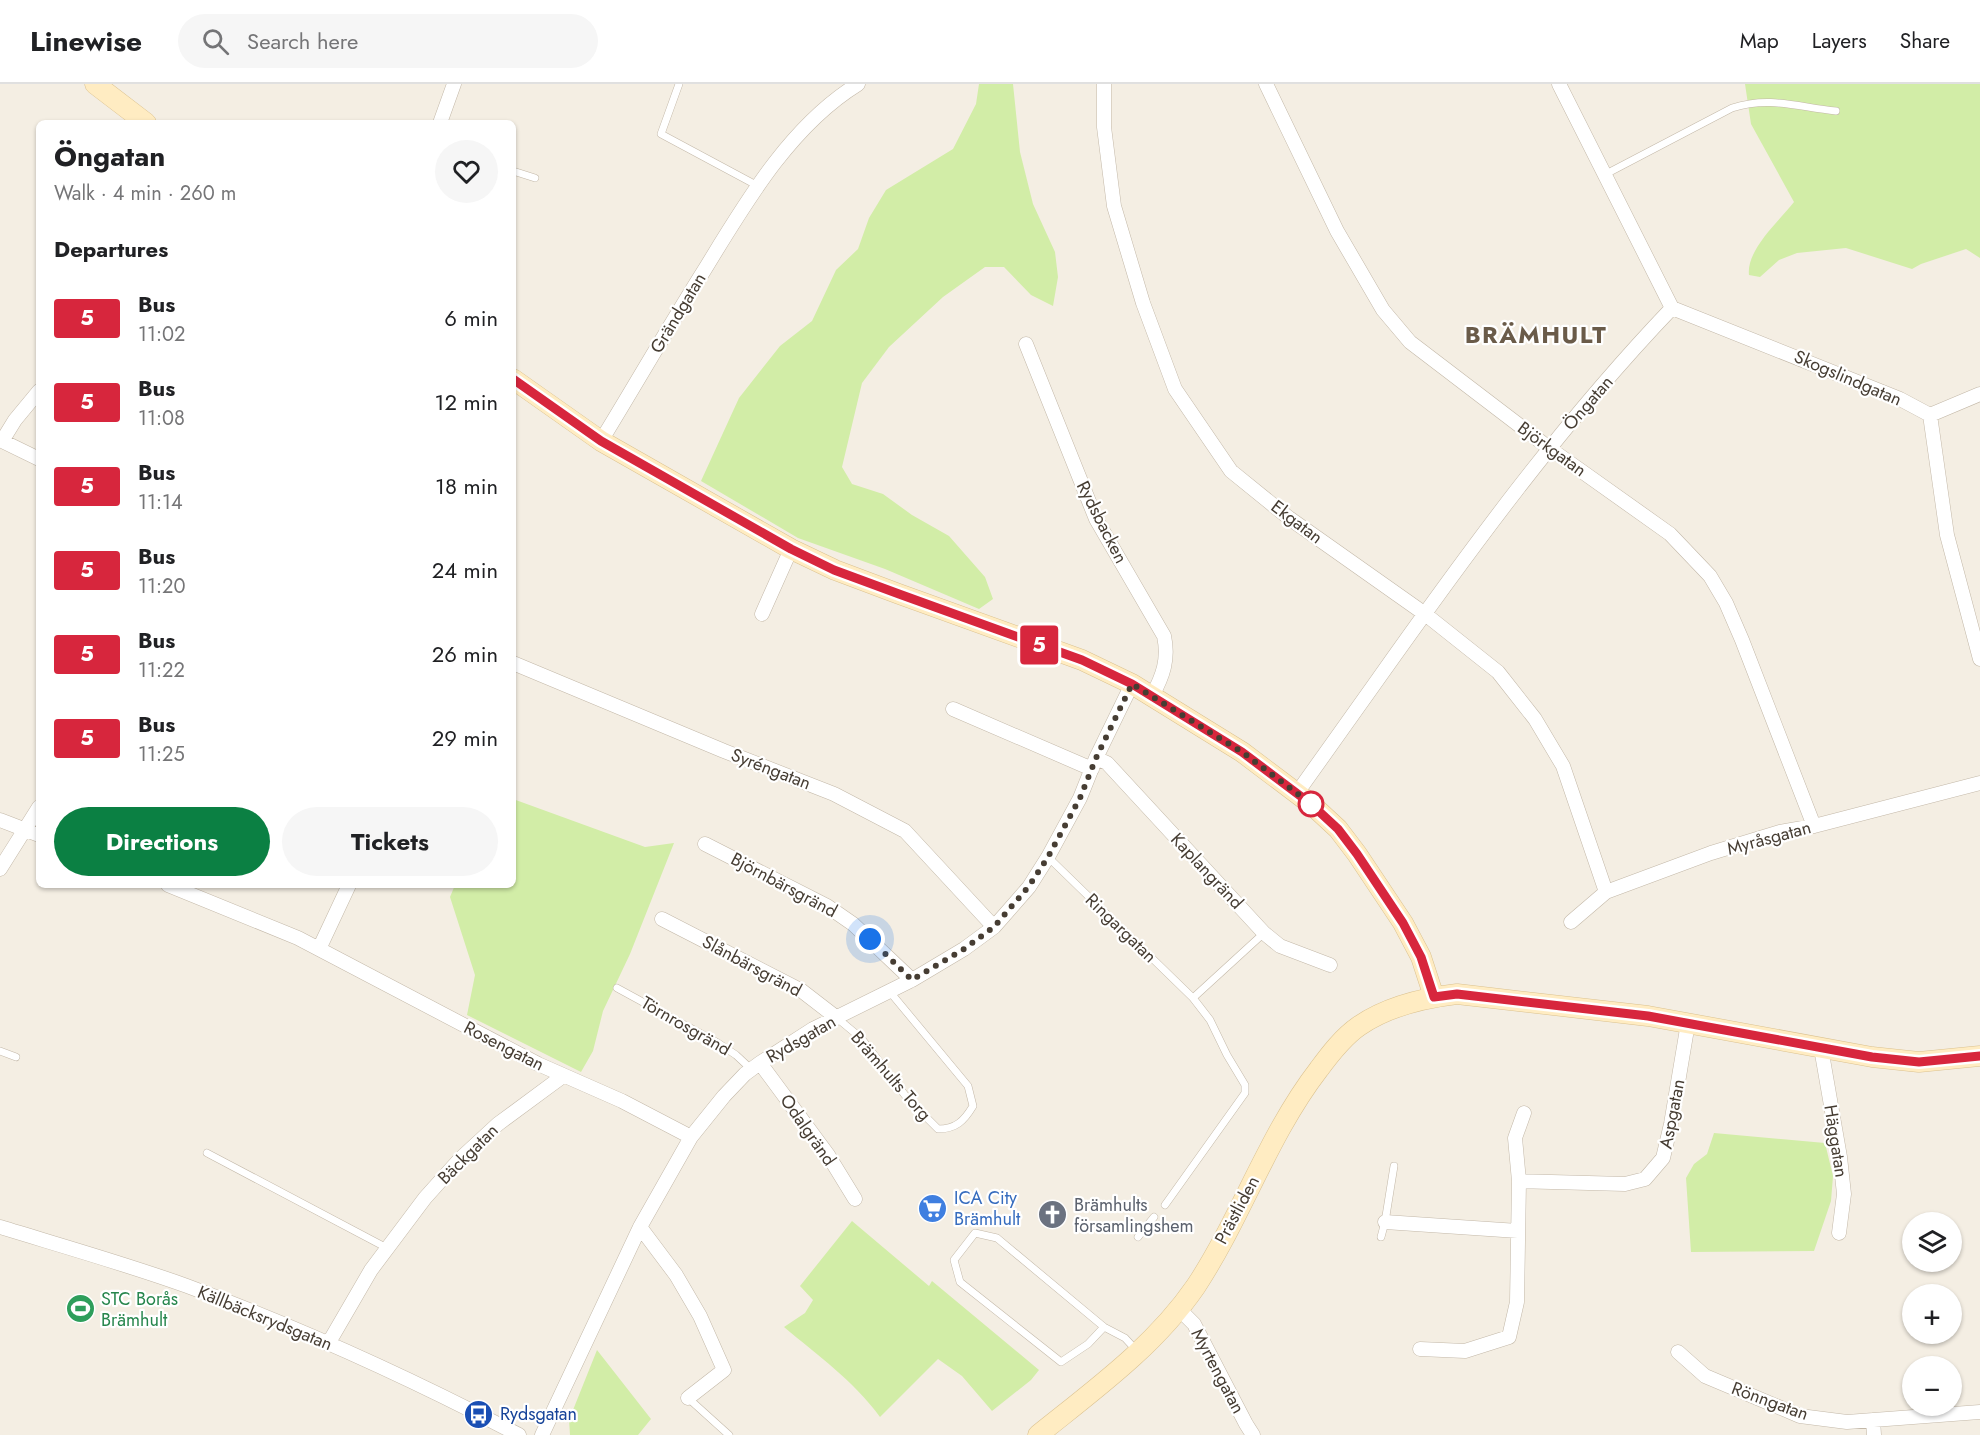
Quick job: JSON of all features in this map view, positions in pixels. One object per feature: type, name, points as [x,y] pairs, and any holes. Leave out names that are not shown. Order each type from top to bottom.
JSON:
[{"type":"street","points":[[95,84],[142,120]]},
{"type":"street","points":[[441,120],[454,84]]},
{"type":"street","name":"Grändgatan","points":[[601,441],[676,315],[758,186],[796,138],[818,115],[858,84]]},
{"type":"street","name":"Ekgatan","points":[[1104,84],[1104,127],[1114,206],[1143,303],[1174,389],[1231,471],[1289,518],[1425,614],[1498,672],[1519,696],[1548,738],[1563,766],[1606,892]]},
{"type":"street","name":"Björkgatan","points":[[1266,84],[1337,231],[1383,310],[1410,342],[1549,448],[1670,534],[1710,576],[1726,603],[1742,640],[1814,826]]},
{"type":"street","points":[[1558,84],[1672,308]]},
{"type":"street","name":"Öngatan","points":[[1297,793],[1425,614],[1549,448],[1672,308]]},
{"type":"street","name":"Skogslindgatan","points":[[1672,308],[1835,372],[1900,399],[1930,415]]},
{"type":"street","name":"Rydsbacken","points":[[1026,344],[1096,519],[1164,636],[1167,650],[1165,666],[1152,696]]},
{"type":"street","points":[[516,381],[601,441],[791,549],[834,570],[1082,660],[1132,684],[1242,752],[1297,793],[1338,829],[1403,923],[1421,957],[1434,997]]},
{"type":"street","points":[[1980,394],[1930,415],[1947,536],[1980,659]]},
{"type":"street","points":[[36,395],[1,440],[36,458]]},
{"type":"street","points":[[762,614],[791,549]]},
{"type":"street","name":"Syréngatan","points":[[516,664],[724,752],[834,794],[905,831],[994,927]]},
{"type":"street","name":"Rydsgatan","points":[[542,1435],[640,1227],[691,1137],[724,1096],[756,1066],[813,1029],[912,980],[964,949],[994,927],[1029,886],[1048,857],[1080,798],[1132,684]]},
{"type":"street","points":[[953,709],[1094,764]]},
{"type":"street","name":"Kaplangränd","points":[[1094,764],[1107,763],[1264,933],[1281,946],[1330,965]]},
{"type":"street","name":"Myråsgatan","points":[[1571,922],[1606,892],[1711,853],[1780,832],[1814,826],[1980,783]]},
{"type":"street","points":[[0,820],[32,832],[0,869]]},
{"type":"street","name":"Björnbärsgränd","points":[[705,844],[827,906],[854,924],[912,980]]},
{"type":"street","name":"Rosengatan","points":[[176,888],[320,949],[563,1076],[622,1101],[691,1137]]},
{"type":"street","points":[[320,949],[348,888]]},
{"type":"street","name":"Slånbärsgränd","points":[[662,919],[802,991],[837,1018]]},
{"type":"street","name":"Prästliden","points":[[1038,1435],[1138,1352],[1179,1309],[1196,1285],[1229,1228],[1285,1118],[1333,1051],[1359,1026],[1396,1006],[1457,994],[1485,996],[1648,1016],[1872,1057],[1919,1062],[1980,1056]]},
{"type":"street","name":"Aspgatan","points":[[1519,1181],[1625,1184],[1646,1179],[1663,1158],[1688,1023]]},
{"type":"street","name":"Häggatan","points":[[1821,1048],[1840,1157],[1844,1194],[1839,1233]]},
{"type":"street","name":"Odalgränd","points":[[756,1066],[828,1155],[855,1199]]},
{"type":"street","name":"Bäckgatan","points":[[328,1344],[371,1270],[425,1198],[498,1124],[563,1076]]},
{"type":"street","points":[[1420,1349],[1465,1351],[1509,1337],[1517,1302],[1519,1181],[1515,1138],[1524,1113]]},
{"type":"street","points":[[1385,1222],[1518,1231]]},
{"type":"street","name":"Källbäcksrydsgatan","points":[[0,1227],[187,1286],[328,1344],[444,1396],[519,1435]]},
{"type":"street","points":[[640,1227],[676,1275],[700,1316],[724,1370],[688,1398]]},
{"type":"street","name":"Myrtengatan","points":[[1179,1309],[1194,1324],[1253,1435]]},
{"type":"street","name":"Rönngatan","points":[[1678,1352],[1705,1376],[1800,1416],[1847,1422],[1980,1412]]},
{"type":"street","points":[[1873,1420],[1874,1435]]},
{"type":"lane","points":[[679,84],[661,134],[758,186]]},
{"type":"lane","points":[[1604,175],[1732,108],[1752,102],[1783,102],[1803,108],[1836,111]]},
{"type":"lane","points":[[516,172],[536,178]]},
{"type":"lane","name":"Ringargatan","points":[[1048,857],[1193,998],[1210,1020],[1245,1085],[1245,1093],[1165,1205]]},
{"type":"lane","points":[[1193,998],[1264,933]]},
{"type":"lane","name":"Törnrosgränd","points":[[617,988],[756,1066]]},
{"type":"lane","name":"Brämhults Torg","points":[[837,1018],[861,1038],[908,1099],[938,1129],[951,1129],[965,1119],[973,1106],[968,1086],[890,992]]},
{"type":"lane","points":[[0,1051],[16,1057]]},
{"type":"lane","points":[[207,1153],[387,1248]]},
{"type":"lane","points":[[1381,1237],[1394,1166]]},
{"type":"lane","points":[[1138,1237],[1154,1217]]},
{"type":"lane","points":[[1104,1327],[1088,1344],[1061,1362],[960,1282],[954,1260],[975,1233],[997,1239],[1104,1327],[1125,1338],[1138,1352]]},
{"type":"lane","points":[[688,1398],[729,1435]]},
{"type":"green space","points":[[979,84],[1013,84],[1020,152],[1033,204],[1055,252],[1058,277],[1053,306],[1031,295],[1004,267],[985,267],[943,297],[889,347],[862,383],[842,467],[852,484],[883,494],[912,515],[949,536],[985,577],[993,599],[979,609],[885,569],[798,538],[701,481],[739,398],[780,346],[812,321],[836,270],[858,249],[869,218],[886,190],[953,149],[976,104]]},
{"type":"green space","points":[[1745,84],[1980,84],[1980,258],[1966,249],[1912,269],[1846,248],[1797,253],[1779,260],[1760,277],[1749,275],[1749,265],[1758,246],[1794,202],[1751,124]]},
{"type":"green space","points":[[516,800],[645,847],[674,843],[630,954],[603,1011],[593,1051],[581,1072],[467,1015],[475,975],[450,897],[454,888],[516,888]]},
{"type":"green space","points":[[1714,1133],[1825,1143],[1833,1176],[1831,1201],[1814,1251],[1691,1252],[1686,1178],[1694,1164],[1707,1154]]},
{"type":"green space","points":[[852,1221],[929,1286],[932,1281],[1039,1370],[1031,1380],[992,1411],[962,1376],[938,1359],[880,1417],[847,1380],[784,1327],[805,1313],[813,1300],[800,1286]]},
{"type":"green space","points":[[597,1350],[651,1419],[638,1435],[570,1435],[569,1420]]},
{"type":"bus line","name":"5","points":[[516,381],[601,441],[791,549],[834,570],[1082,660],[1132,684],[1242,752],[1311,804],[1338,829],[1403,923],[1421,957],[1434,997],[1457,994],[1485,996],[1648,1016],[1872,1057],[1919,1062],[1980,1056]]},
{"type":"place","name":"ICA City Brämhult","points":[[933,1208]]},
{"type":"place","name":"Brämhults församlingshem","points":[[1053,1215]]},
{"type":"place","name":"STC Borås Brämhult","points":[[80,1309]]},
{"type":"place","name":"Rydsgatan","points":[[479,1414]]},
{"type":"district","name":"BRÄMHULT","points":[[1536,334]]},
{"type":"route","points":[[870,939],[912,980],[964,949],[994,927],[1029,886],[1048,857],[1080,798],[1096,758],[1132,684],[1242,752],[1311,804]]}]
